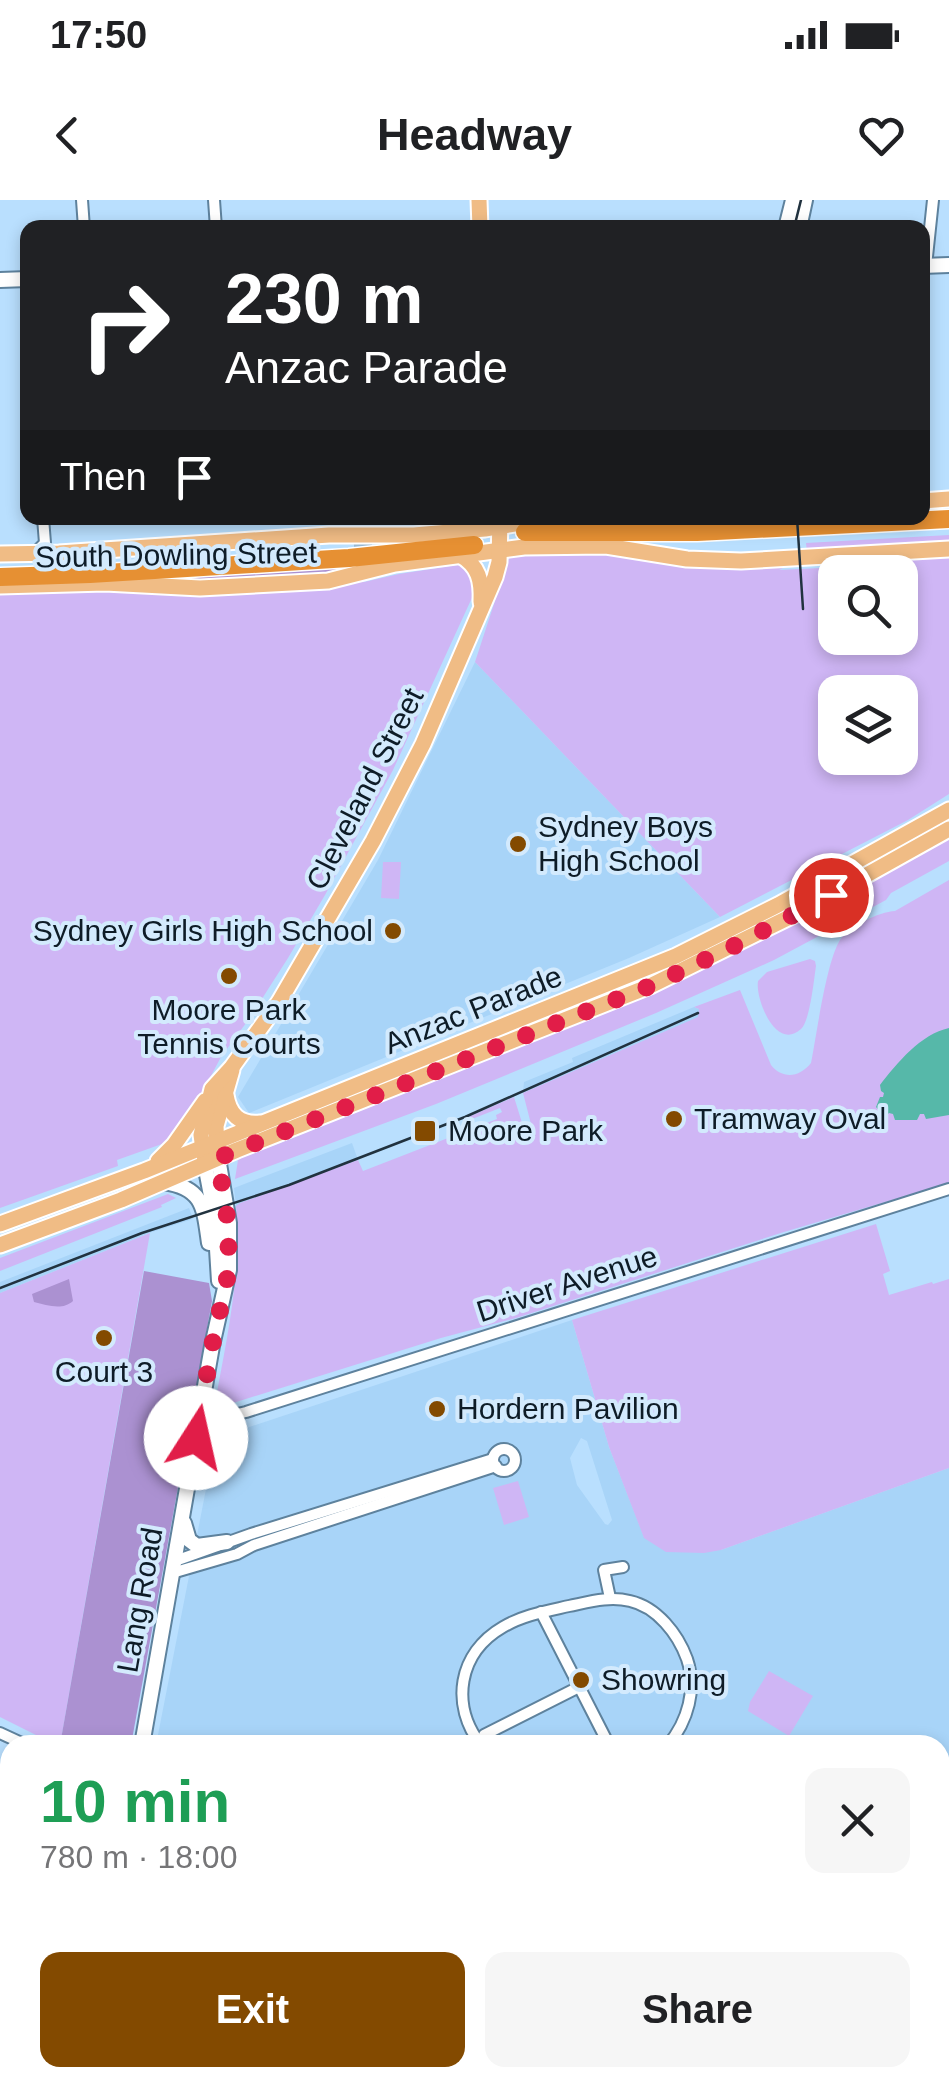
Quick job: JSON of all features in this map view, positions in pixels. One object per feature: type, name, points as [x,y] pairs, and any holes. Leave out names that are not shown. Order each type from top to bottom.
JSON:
[{"type":"highway","points":[[525,532],[697,532],[862,525]]},
{"type":"highway","points":[[638,542],[949,531]]},
{"type":"highway","points":[[0,568],[354,546]]},
{"type":"highway","points":[[0,577],[467,550]]},
{"type":"main road","name":"South Dowling Street","points":[[0,554],[329,535],[414,534],[478,525]]},
{"type":"main road","name":"Cleveland Street","points":[[144,1171],[167,1154],[219,1092],[232,1067],[279,1002],[367,853],[422,744],[495,577],[500,525]]},
{"type":"main road","name":"South Dowling Street","points":[[0,586],[105,583],[200,588],[328,581],[467,550],[524,547],[606,546],[687,559],[741,561],[949,549]]},
{"type":"main road","points":[[467,550],[478,572],[480,610]]},
{"type":"main road","name":"Anzac Parade","points":[[0,1245],[164,1182],[264,1122],[676,956],[778,905],[949,810]]},
{"type":"main road","name":"Anzac Parade","points":[[0,1224],[144,1171],[211,1153],[666,979],[804,910],[949,829]]},
{"type":"main road","points":[[219,1092],[236,1118],[246,1123],[264,1122]]},
{"type":"main road","points":[[211,1153],[203,1125],[219,1092]]},
{"type":"street","points":[[34,554],[44,543],[44,525]]},
{"type":"street","points":[[45,536],[59,553]]},
{"type":"street","name":"Lang Road","points":[[211,1153],[219,1249],[212,1346]]},
{"type":"street","name":"Lang Road","points":[[144,1735],[212,1346],[226,1292],[228,1223],[211,1153]]},
{"type":"street","points":[[164,1182],[189,1189],[202,1204],[216,1303]]},
{"type":"street","name":"Driver Avenue","points":[[198,1423],[246,1412],[949,1190]]},
{"type":"street","points":[[174,1567],[236,1554],[495,1462],[227,1542],[200,1546],[192,1543],[186,1536],[182,1517]]},
{"type":"street","points":[[174,1567],[227,1542]]},
{"type":"street","points":[[610,1598],[604,1570],[623,1567]]},
{"type":"street","points":[[475,1735],[463,1711],[460,1692],[472,1655],[500,1628],[517,1620],[610,1598],[633,1601],[652,1610],[668,1625],[686,1654],[692,1692],[684,1722],[675,1735]]},
{"type":"street","points":[[541,1612],[604,1735]]},
{"type":"street","points":[[491,1735],[579,1687]]},
{"type":"shaded area","points":[[949,535],[949,544],[807,552],[806,543]]},
{"type":"shaded area","points":[[614,553],[726,568],[787,564],[779,570],[818,568],[818,655],[918,655],[918,555],[949,553],[949,794],[908,820],[720,917],[475,662],[510,555]]},
{"type":"shaded area","points":[[360,562],[361,567],[333,572],[246,580],[131,576]]},
{"type":"shaded area","points":[[463,564],[476,589],[393,770],[288,958],[221,1057],[197,1102],[190,1134],[117,1160],[118,1166],[0,1208],[0,591],[123,588],[180,595],[364,582]]},
{"type":"shaded area","name":"Sydney Boys High School","points":[[475,662],[720,917],[249,1113],[238,1097],[378,860]]},
{"type":"shaded area","points":[[949,837],[949,861],[774,960],[436,1104],[235,1179],[238,1160],[248,1153],[655,991],[805,917],[807,920],[816,915],[815,911]]},
{"type":"shaded area","points":[[383,862],[401,862],[399,899],[381,898]]},
{"type":"shaded area","points":[[949,880],[949,1183],[214,1409],[232,1308],[236,1206],[240,1203],[358,1160],[363,1171],[497,1119],[500,1108],[467,1121],[466,1118],[514,1097],[523,1126],[531,1124],[523,1093],[698,1017],[699,1009],[694,1007],[740,990],[771,1065],[786,1075],[797,1074],[811,1063],[826,981],[840,940],[865,921],[895,911]]},
{"type":"shaded area","points":[[810,959],[816,966],[807,1018],[801,1029],[783,1034],[764,1010],[758,981],[767,972]]},
{"type":"shaded area","points":[[694,1007],[699,1009],[699,1017],[523,1093],[524,1082]]},
{"type":"shaded area","points":[[949,1028],[949,1115],[926,1119],[920,1114],[917,1120],[895,1120],[889,1113],[885,1117],[876,1107],[884,1093],[880,1085],[919,1043]]},
{"type":"shaded area","points":[[352,1143],[358,1160],[236,1206],[234,1188]]},
{"type":"shaded area","points":[[168,1194],[176,1198],[162,1207],[0,1271],[0,1258]]},
{"type":"shaded area","points":[[189,1208],[193,1219],[0,1293],[0,1282]]},
{"type":"shaded area","points":[[876,1224],[890,1271],[883,1274],[889,1295],[949,1279],[949,1468],[721,1550],[666,1552],[644,1538],[609,1447],[572,1320]]},
{"type":"shaded area","points":[[150,1233],[62,1735],[36,1735],[0,1717],[0,1293]]},
{"type":"shaded area","points":[[144,1271],[209,1283],[212,1301],[133,1735],[62,1735]]},
{"type":"shaded area","points":[[69,1279],[73,1301],[69,1304],[34,1302],[32,1294]]},
{"type":"shaded area","points":[[572,1320],[609,1447],[644,1537],[721,1550],[949,1468],[949,1735],[158,1735],[216,1438]],"holes":[[[581,1438],[587,1441],[612,1520],[605,1524],[577,1485],[570,1458]]]},
{"type":"shaded area","points":[[518,1481],[529,1517],[504,1525],[493,1488]]},
{"type":"shaded area","points":[[769,1671],[813,1696],[790,1735],[748,1711]]},
{"type":"tunnel","points":[[354,546],[423,540]]},
{"type":"tram line","points":[[796,220],[801,200]]},
{"type":"tram line","points":[[797,525],[803,609]]},
{"type":"tram line","points":[[0,1288],[142,1233],[289,1185],[465,1117],[698,1013]]},
{"type":"place","name":"Sydney Boys High School","points":[[518,844]]},
{"type":"place","name":"Sydney Girls High School","points":[[393,931]]},
{"type":"place","name":"Moore Park Tennis Courts","points":[[229,976]]},
{"type":"place","name":"Tramway Oval","points":[[674,1119]]},
{"type":"place","name":"Moore Park","points":[[425,1131]]},
{"type":"place","name":"Court 3","points":[[104,1338]]},
{"type":"place","name":"Hordern Pavilion","points":[[437,1409]]},
{"type":"place","name":"Showring","points":[[581,1680]]},
{"type":"route","points":[[196,1438],[229,1270],[228,1223],[218,1158],[650,986],[831,895]]}]
